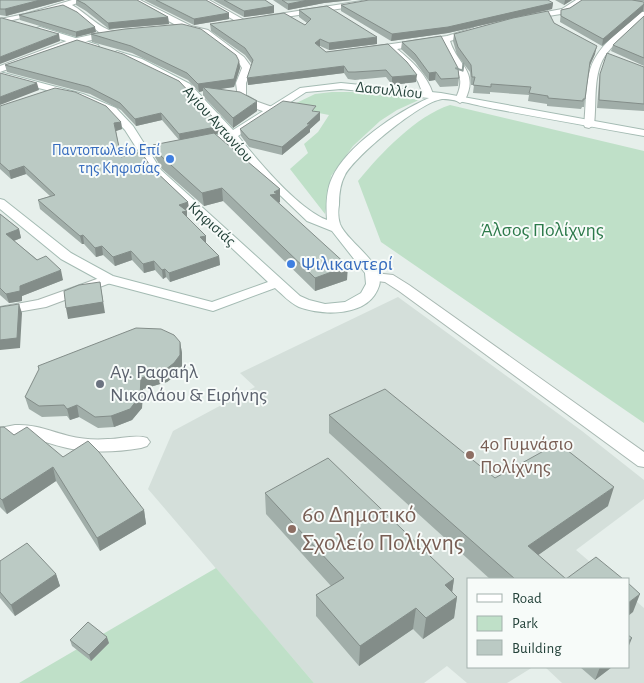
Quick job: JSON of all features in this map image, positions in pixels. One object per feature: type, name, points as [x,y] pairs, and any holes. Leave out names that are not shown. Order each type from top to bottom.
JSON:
[{"type":"street","points":[[2,19],[81,0]]},
{"type":"street","points":[[134,0],[184,26],[208,34],[244,62],[247,71],[242,83],[241,95],[254,104],[271,110]]},
{"type":"street","points":[[203,0],[251,20]]},
{"type":"street","points":[[311,0],[342,16]]},
{"type":"street","points":[[232,23],[283,12],[383,0]]},
{"type":"street","points":[[518,20],[552,18],[582,0]]},
{"type":"street","points":[[549,2],[565,11]]},
{"type":"street","points":[[65,5],[82,14],[106,34]]},
{"type":"street","points":[[283,12],[299,23]]},
{"type":"street","points":[[589,124],[594,71],[606,55],[644,14]]},
{"type":"street","name":"Αγίου Αντωνίου","points":[[2,19],[106,50],[139,62],[187,86],[232,136],[253,163],[311,218],[336,228]]},
{"type":"street","points":[[169,28],[184,26]]},
{"type":"street","points":[[195,30],[214,26]]},
{"type":"street","points":[[359,51],[390,48],[448,38],[484,29]]},
{"type":"street","points":[[0,69],[75,41],[121,32]]},
{"type":"street","points":[[448,38],[446,41],[448,49],[462,68],[467,80],[460,100]]},
{"type":"street","points":[[377,39],[415,71],[428,94]]},
{"type":"street","points":[[591,47],[606,55]]},
{"type":"street","name":"Κηφισιάς","points":[[0,75],[94,100],[112,110],[150,154],[157,172],[302,304],[314,308],[333,308],[353,304],[366,297],[373,284],[374,276]]},
{"type":"street","name":"Δασυλλίου","points":[[192,144],[232,136],[300,92],[320,87],[346,86],[441,96],[644,133]]},
{"type":"street","points":[[40,95],[56,89]]},
{"type":"street","points":[[441,96],[422,104],[395,122],[372,140],[346,165],[340,173],[335,188],[333,217],[336,228],[370,268],[374,276],[388,278],[404,288],[644,461]]},
{"type":"street","points":[[0,203],[66,256],[108,279],[213,307],[277,283]]},
{"type":"street","points":[[0,311],[41,304],[108,279]]},
{"type":"street","points":[[0,434],[13,430],[41,433],[70,443],[94,445],[118,446],[141,442]]},
{"type":"shaded area","points":[[398,297],[582,431],[644,480],[644,499],[576,550],[609,578],[467,578],[467,668],[531,668],[507,683],[467,683],[447,666],[424,683],[314,683],[148,489],[173,431],[255,387],[240,373]]},
{"type":"shaded area","points":[[629,595],[644,608],[644,683],[562,683],[546,668],[629,668]]},
{"type":"green space","points":[[371,92],[419,100],[397,110],[380,121],[353,146],[331,176],[325,214],[290,169],[308,153],[304,144],[318,132],[329,115],[288,107],[315,94]]},
{"type":"green space","name":"Άλσος Πολίχνης","points":[[450,105],[644,151],[644,423],[381,242],[358,181],[377,159],[412,126],[437,110]]},
{"type":"green space","points":[[216,568],[314,683],[19,683]]},
{"type":"building","points":[[0,0],[40,0],[0,9]]},
{"type":"building","points":[[77,0],[137,0],[168,17],[108,23],[85,4]]},
{"type":"building","points":[[156,0],[206,0],[229,13],[194,19]]},
{"type":"building","points":[[224,0],[265,0],[274,6],[244,11]]},
{"type":"building","points":[[282,0],[308,0],[288,4]]},
{"type":"building","points":[[369,0],[548,0],[553,3],[448,27],[392,34],[341,5]]},
{"type":"building","points":[[582,0],[632,0],[644,2],[644,4],[603,39],[561,16],[561,10],[570,8]]},
{"type":"building","points":[[63,5],[77,12],[95,27],[76,32],[19,15]]},
{"type":"building","points":[[327,6],[377,37],[329,43],[320,39],[315,43],[326,52],[388,44],[407,62],[417,75],[392,77],[386,70],[348,72],[344,66],[247,78],[253,60],[245,48],[210,24],[284,13],[305,25],[311,19],[299,10]]},
{"type":"building","points":[[548,11],[554,23],[597,46],[590,62],[585,99],[583,101],[548,98],[548,96],[529,93],[531,87],[491,84],[491,87],[473,85],[475,77],[472,77],[471,65],[458,47],[454,34],[513,18]]},
{"type":"building","points":[[644,16],[644,58],[613,45]]},
{"type":"building","points":[[0,18],[2,18],[59,34],[0,57]]},
{"type":"building","points":[[182,24],[201,29],[236,55],[239,61],[234,79],[198,84],[187,73],[131,46],[91,34],[125,29]]},
{"type":"building","points":[[441,36],[458,68],[459,78],[441,79],[436,72],[429,73],[415,54],[402,42]]},
{"type":"building","points":[[77,40],[123,54],[179,81],[221,126],[179,134],[161,113],[135,119],[120,103],[89,87],[5,65]]},
{"type":"building","points":[[607,53],[644,67],[644,104],[599,100],[600,74]]},
{"type":"building","points":[[0,73],[37,83],[0,97]]},
{"type":"building","points":[[203,87],[240,92],[257,101],[233,118]]},
{"type":"building","points":[[55,88],[75,92],[106,106],[121,122],[114,123],[121,157],[141,152],[151,167],[188,202],[179,205],[187,211],[182,212],[206,236],[200,237],[219,256],[169,273],[165,269],[162,270],[154,261],[143,264],[131,251],[113,257],[102,246],[95,248],[83,235],[80,236],[38,200],[55,195],[24,166],[9,171],[0,163],[0,106]]},
{"type":"building","points":[[283,101],[316,106],[312,111],[320,112],[307,124],[310,124],[282,147],[249,139],[240,129]]},
{"type":"building","points":[[214,133],[280,189],[274,192],[277,194],[270,195],[348,266],[315,278],[222,188],[202,193],[161,156],[153,145]]},
{"type":"building","points":[[0,214],[19,229],[6,234],[37,260],[46,256],[61,270],[20,286],[20,291],[6,294],[0,288]]},
{"type":"building","points":[[100,282],[103,302],[66,308],[64,291],[79,285]]},
{"type":"building","points":[[19,304],[17,338],[0,340],[0,307]]},
{"type":"building","name":"Αγ. Ραφαήλ Νικολάου & Ειρήνης","points":[[136,328],[161,329],[174,335],[180,342],[180,355],[165,370],[141,378],[140,396],[130,409],[111,416],[95,417],[77,405],[67,409],[64,405],[39,406],[25,397],[39,369],[38,366]]},
{"type":"building","points":[[385,389],[495,478],[558,443],[614,487],[528,546],[565,578],[514,578],[329,415]]},
{"type":"building","points":[[0,427],[4,427],[14,435],[27,427],[63,457],[88,441],[99,452],[144,510],[97,538],[53,467],[2,500],[0,498]]},
{"type":"building","points":[[328,458],[454,579],[445,585],[457,597],[426,618],[416,608],[360,646],[316,595],[344,578],[265,493]]},
{"type":"building","points":[[27,543],[56,574],[11,605],[0,592],[0,561]]},
{"type":"building","points":[[596,557],[622,578],[567,578]]},
{"type":"building","points":[[629,584],[640,594],[629,602]]},
{"type":"building","points":[[88,622],[107,637],[89,655],[70,640]]},
{"type":"place","name":"Παντοπωλείο Επί της Κηφισίας","points":[[170,159]]},
{"type":"place","name":"Ψιλικαντερί","points":[[291,264]]},
{"type":"place","name":"Αγ. Ραφαήλ Νικολάου & Ειρήνης","points":[[100,384]]},
{"type":"place","name":"4ο Γυμνάσιο Πολίχνης","points":[[470,455]]},
{"type":"place","name":"6ο Δημοτικό Σχολείο Πολίχνης","points":[[292,529]]}]
